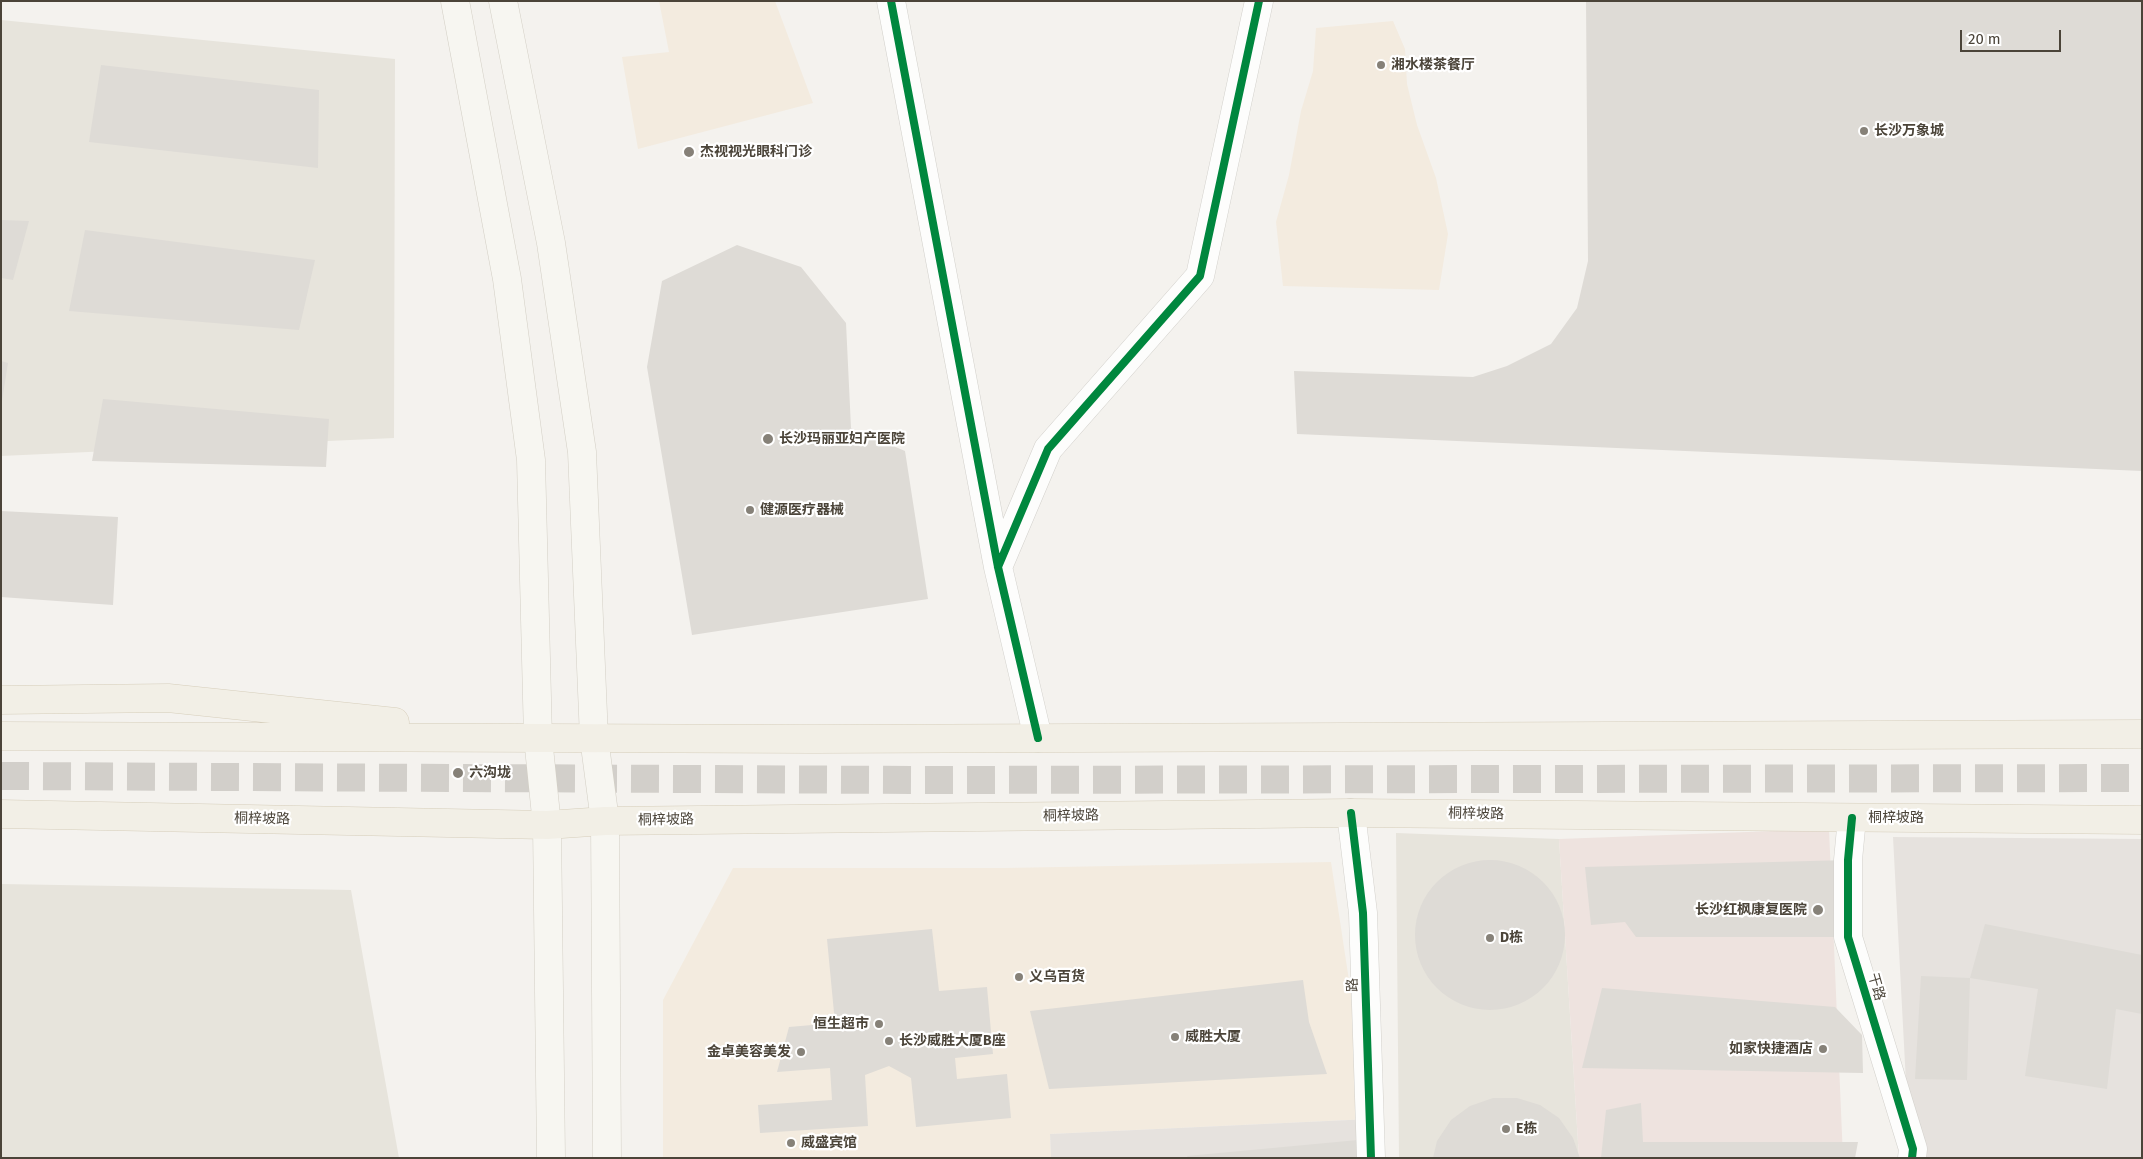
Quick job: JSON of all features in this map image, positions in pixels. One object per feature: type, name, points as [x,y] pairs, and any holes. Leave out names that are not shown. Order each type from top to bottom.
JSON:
[{"type":"main road","points":[[455,1],[507,279],[531,460],[538,738],[547,825],[551,1158]]},
{"type":"main road","points":[[503,1],[550,243],[582,452],[594,738],[605,821],[607,1158]]},
{"type":"main road","points":[[1,700],[168,698],[538,738]]},
{"type":"main road","points":[[1,736],[1038,738],[2142,734]]},
{"type":"main road","name":"桐梓坡路","points":[[1,814],[547,825],[605,821],[1351,813],[2142,820]]},
{"type":"street","points":[[891,1],[998,567],[1038,738]]},
{"type":"street","points":[[998,567],[1048,449],[1200,276],[1259,1]]},
{"type":"street","name":"路","points":[[1351,813],[1364,912],[1371,1158]]},
{"type":"street","name":"干路","points":[[1852,818],[1848,860],[1848,937],[1913,1150],[1912,1158]]},
{"type":"shaded area","points":[[659,1],[775,1],[813,103],[638,149],[622,57],[669,52]]},
{"type":"shaded area","points":[[1,20],[395,59],[394,438],[1,456]]},
{"type":"shaded area","points":[[1393,21],[1405,49],[1407,84],[1417,125],[1436,178],[1448,234],[1439,290],[1283,286],[1276,222],[1289,175],[1301,111],[1313,71],[1316,28]]},
{"type":"shaded area","points":[[1829,829],[1843,1158],[1579,1158],[1559,839]]},
{"type":"shaded area","points":[[1396,833],[1559,839],[1579,1158],[1399,1158]]},
{"type":"shaded area","points":[[1893,837],[2142,839],[2142,1158],[1910,1158]]},
{"type":"shaded area","points":[[1331,862],[1370,1119],[1050,1134],[1051,1158],[663,1158],[663,1000],[733,868],[1005,868]]},
{"type":"shaded area","points":[[1,884],[351,890],[399,1158],[1,1158]]},
{"type":"shaded area","points":[[1370,1119],[1372,1158],[1051,1158],[1050,1134]]},
{"type":"building","name":"长沙万象城","points":[[1586,1],[2142,1],[2142,471],[1297,434],[1294,371],[1473,377],[1507,366],[1551,344],[1577,308],[1588,261]]},
{"type":"building","points":[[101,65],[319,90],[318,168],[89,142]]},
{"type":"building","points":[[1,220],[29,221],[13,280],[1,278]]},
{"type":"building","points":[[85,230],[315,260],[299,330],[69,311]]},
{"type":"building","name":"长沙玛丽亚妇产医院","points":[[737,245],[801,267],[846,323],[851,428],[905,451],[928,599],[692,635],[647,367],[662,281]]},
{"type":"building","points":[[1,361],[8,363],[2,401],[1,401]]},
{"type":"building","points":[[103,399],[329,419],[326,467],[92,461]]},
{"type":"building","points":[[1,511],[118,517],[113,605],[1,597]]},
{"type":"building","name":"D栋","points":[[1490,860],[1505,861],[1519,866],[1532,872],[1543,882],[1553,893],[1559,906],[1564,920],[1564,950],[1559,964],[1553,977],[1543,988],[1532,998],[1519,1004],[1505,1009],[1490,1010],[1475,1009],[1461,1004],[1448,998],[1437,988],[1427,977],[1421,964],[1416,950],[1415,935],[1416,920],[1421,906],[1427,893],[1437,882],[1448,872],[1461,866],[1475,861]]},
{"type":"building","points":[[1848,860],[1848,937],[1636,937],[1625,922],[1591,925],[1585,867]]},
{"type":"building","points":[[1985,924],[2142,955],[2142,1014],[2116,1009],[2107,1089],[2025,1076],[2038,989],[1970,978]]},
{"type":"building","name":"长沙威胜大厦B座","points":[[932,929],[939,991],[987,987],[993,1054],[955,1058],[957,1079],[1007,1074],[1011,1118],[916,1127],[911,1078],[889,1066],[865,1075],[868,1126],[760,1133],[758,1105],[832,1100],[830,1068],[777,1072],[789,1027],[835,1023],[827,939]]},
{"type":"building","points":[[1921,976],[1970,978],[1967,1080],[1915,1079]]},
{"type":"building","name":"威胜大厦","points":[[1303,980],[1309,1022],[1327,1074],[1049,1089],[1030,1011]]},
{"type":"building","points":[[1602,988],[1835,1007],[1862,1035],[1863,1073],[1582,1068]]},
{"type":"building","name":"E栋","points":[[1493,1098],[1517,1098],[1540,1105],[1559,1118],[1573,1138],[1580,1158],[1433,1158],[1437,1141],[1451,1120],[1470,1106]]},
{"type":"building","points":[[1641,1103],[1643,1142],[1858,1142],[1855,1158],[1601,1158],[1606,1110]]},
{"type":"building","points":[[1358,1140],[1358,1158],[1188,1158],[1187,1156]]},
{"type":"tunnel","points":[[1,776],[922,780],[2142,778]]},
{"type":"cycle path","points":[[891,1],[998,567],[1038,738]]},
{"type":"cycle path","points":[[998,567],[1048,449],[1200,276],[1259,1]]},
{"type":"cycle path","points":[[1351,813],[1363,913],[1371,1158]]},
{"type":"cycle path","points":[[1852,818],[1848,860],[1848,937],[1913,1149],[1912,1158]]},
{"type":"place","name":"湘水楼茶餐厅","points":[[1381,65]]},
{"type":"place","name":"长沙万象城","points":[[1864,131]]},
{"type":"place","name":"杰视视光眼科门诊","points":[[689,152]]},
{"type":"place","name":"长沙玛丽亚妇产医院","points":[[768,439]]},
{"type":"place","name":"健源医疗器械","points":[[750,510]]},
{"type":"place","name":"六沟垅","points":[[458,773]]},
{"type":"place","name":"长沙红枫康复医院","points":[[1818,910]]},
{"type":"place","name":"D栋","points":[[1490,938]]},
{"type":"place","name":"义乌百货","points":[[1019,977]]},
{"type":"place","name":"恒生超市","points":[[879,1024]]},
{"type":"place","name":"威胜大厦","points":[[1175,1037]]},
{"type":"place","name":"长沙威胜大厦B座","points":[[889,1041]]},
{"type":"place","name":"如家快捷酒店","points":[[1823,1049]]},
{"type":"place","name":"金卓美容美发","points":[[801,1052]]},
{"type":"place","name":"E栋","points":[[1506,1129]]},
{"type":"place","name":"威盛宾馆","points":[[791,1143]]}]
